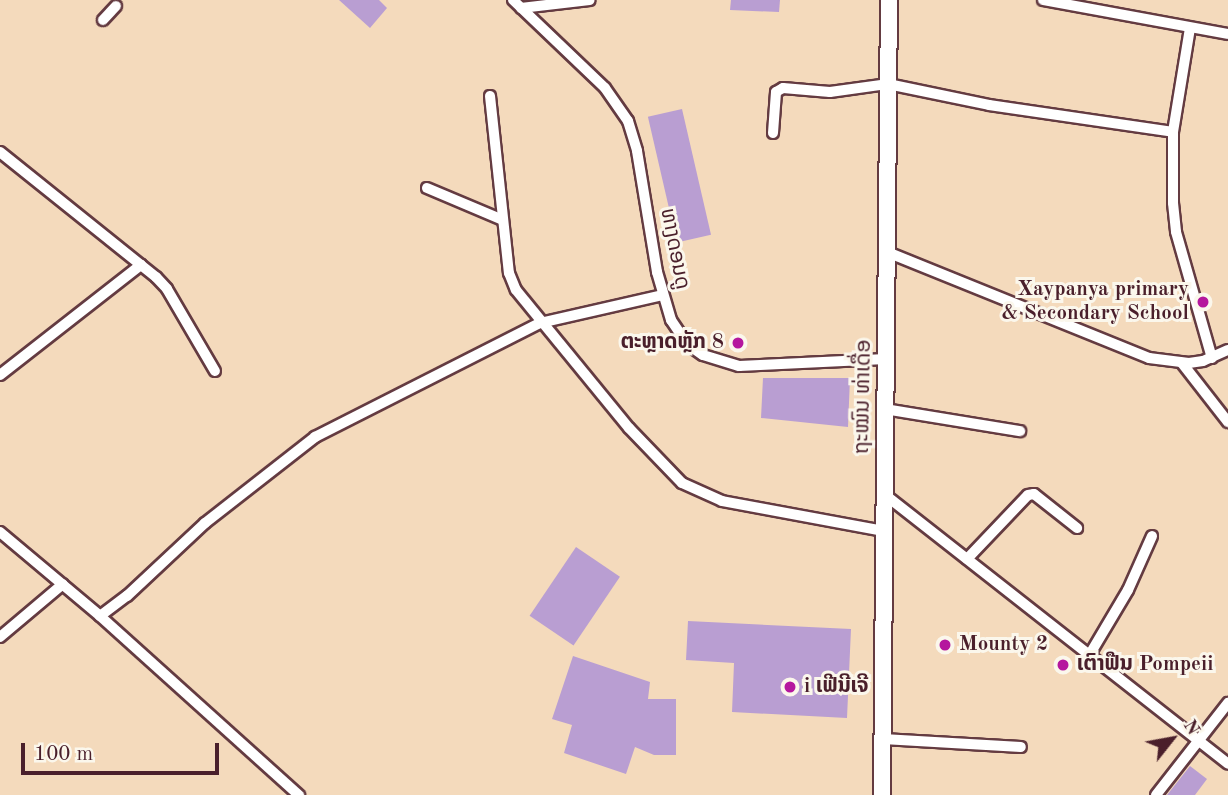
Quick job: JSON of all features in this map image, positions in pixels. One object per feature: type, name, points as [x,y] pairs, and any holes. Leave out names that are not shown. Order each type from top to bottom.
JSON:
[{"type":"main road","name":"ຖະໝົນ ທ່າເດື່ອ","points":[[882,795],[889,0]]},
{"type":"street","points":[[517,4],[590,0]]},
{"type":"street","points":[[1043,0],[1228,34]]},
{"type":"street","points":[[103,20],[116,2]]},
{"type":"street","name":"ທາງດອນດູ","points":[[517,4],[605,88],[628,121],[637,151],[663,295],[671,320],[687,344],[721,361],[739,366],[886,359]]},
{"type":"street","points":[[1190,28],[1173,132],[1171,165],[1176,232],[1212,358]]},
{"type":"street","points":[[773,133],[776,92],[783,88],[830,92],[888,84],[989,105],[1173,132]]},
{"type":"street","points":[[490,96],[509,272],[516,290],[540,323],[629,428],[682,483],[722,502],[884,531]]},
{"type":"street","points":[[0,152],[167,289],[215,371]]},
{"type":"street","points":[[428,188],[503,220]]},
{"type":"street","points":[[887,252],[1149,358],[1182,363],[1212,358],[1228,350]]},
{"type":"street","points":[[0,375],[141,265]]},
{"type":"street","points":[[100,616],[127,596],[205,523],[315,437],[540,323],[663,295]]},
{"type":"street","points":[[1182,363],[1228,422]]},
{"type":"street","points":[[886,409],[1020,431]]},
{"type":"street","points":[[884,494],[1228,764]]},
{"type":"street","points":[[967,559],[1028,495],[1034,494],[1077,528]]},
{"type":"street","points":[[0,531],[100,616],[299,795]]},
{"type":"street","points":[[1090,654],[1128,590],[1152,536]]},
{"type":"street","points":[[0,637],[63,584]]},
{"type":"street","points":[[1156,795],[1228,703]]},
{"type":"street","points":[[883,739],[1021,747]]},
{"type":"building","points":[[339,0],[379,0],[387,8],[370,28]]},
{"type":"building","points":[[731,0],[780,0],[779,12],[730,10]]},
{"type":"building","points":[[682,109],[711,235],[677,243],[648,117]]},
{"type":"building","points":[[763,378],[850,378],[848,427],[761,418]]},
{"type":"building","points":[[576,547],[620,577],[574,645],[530,616]]},
{"type":"building","name":"i ເຟີນີເຈີ","points":[[688,621],[851,629],[847,718],[732,712],[734,663],[686,660]]},
{"type":"building","points":[[573,656],[650,682],[648,699],[676,699],[676,755],[654,755],[635,747],[626,774],[564,753],[572,725],[552,719]]},
{"type":"building","points":[[1190,766],[1207,779],[1195,795],[1167,795]]},
{"type":"place","name":"Xaypanya primary & Secondary School","points":[[1203,302]]},
{"type":"place","name":"ຕະຫຼາດຫຼັກ 8","points":[[738,343]]},
{"type":"place","name":"Mounty 2","points":[[945,645]]},
{"type":"place","name":"ເຕົາຟືນ Pompeii","points":[[1063,665]]},
{"type":"place","name":"i ເຟີນີເຈີ","points":[[790,687]]}]
